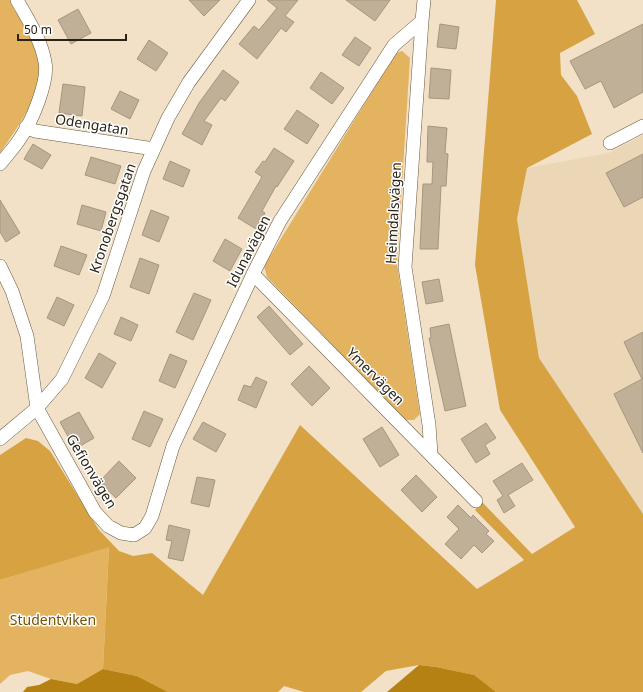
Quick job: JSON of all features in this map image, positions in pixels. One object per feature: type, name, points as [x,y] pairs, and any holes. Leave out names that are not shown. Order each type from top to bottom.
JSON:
[{"type":"street","points":[[0,164],[21,137],[34,112],[44,84],[46,63],[39,41],[18,0]]},
{"type":"street","name":"Kronobergsgatan","points":[[0,438],[37,408],[62,379],[103,296],[144,171],[168,118],[189,82],[249,0]]},
{"type":"street","points":[[422,21],[424,0]]},
{"type":"street","name":"Idunavägen","points":[[134,535],[145,528],[152,516],[173,446],[253,274],[280,221],[394,46],[422,21]]},
{"type":"street","name":"Heimdalsvägen","points":[[422,21],[405,267],[429,425],[430,454]]},
{"type":"street","points":[[610,143],[643,126]]},
{"type":"street","name":"Odengatan","points":[[26,127],[34,131],[154,149]]},
{"type":"street","points":[[0,266],[12,291],[27,336],[37,408]]},
{"type":"street","name":"Ymervägen","points":[[253,274],[476,501]]},
{"type":"street","name":"Gefionvägen","points":[[37,408],[95,512],[108,526],[121,534],[134,535]]},
{"type":"shaded area","points":[[496,0],[577,0],[595,34],[560,53],[561,75],[577,96],[592,134],[527,168],[517,219],[539,358],[643,514],[643,692],[496,692],[473,675],[419,665],[386,671],[361,692],[304,692],[284,686],[278,692],[168,692],[137,676],[103,669],[109,547],[0,580],[0,455],[26,438],[38,441],[50,451],[99,530],[119,551],[133,556],[152,553],[203,595],[300,425],[477,589],[524,560],[475,510],[482,502],[532,554],[575,527],[500,410],[475,265]]},
{"type":"shaded area","points":[[643,135],[643,514],[539,358],[517,219],[527,168],[609,153]]},
{"type":"shaded area","points":[[419,665],[474,675],[496,692],[387,692]]},
{"type":"shaded area","points":[[103,669],[137,676],[168,692],[23,692],[27,687],[39,685],[51,679],[77,684]]},
{"type":"green space","points":[[0,0],[11,0],[35,48],[39,66],[38,91],[21,122],[0,153]]},
{"type":"green space","points":[[402,51],[410,58],[397,264],[420,414],[414,420],[405,420],[267,277],[264,266],[396,53]]},
{"type":"green space","name":"Studentviken","points":[[109,546],[103,669],[77,684],[51,679],[28,671],[10,675],[0,684],[0,580]]},
{"type":"building","points":[[189,0],[220,0],[204,16]]},
{"type":"building","points":[[267,0],[298,0],[285,16],[294,22],[286,32],[281,28],[257,59],[239,44],[254,26],[259,30],[277,8]]},
{"type":"building","points":[[346,0],[390,0],[375,21]]},
{"type":"building","points":[[78,9],[91,33],[71,44],[58,20]]},
{"type":"building","points":[[440,24],[459,27],[456,49],[437,47]]},
{"type":"building","points":[[643,24],[643,92],[614,108],[601,81],[585,89],[570,61]]},
{"type":"building","points":[[355,37],[371,48],[359,66],[342,55]]},
{"type":"building","points":[[149,40],[168,53],[156,71],[137,59]]},
{"type":"building","points":[[431,68],[451,70],[449,99],[429,98]]},
{"type":"building","points":[[223,70],[239,82],[225,101],[221,98],[204,121],[212,125],[202,145],[182,134],[199,103]]},
{"type":"building","points":[[321,72],[344,88],[332,104],[310,88]]},
{"type":"building","points":[[63,84],[85,87],[82,116],[59,113]]},
{"type":"building","points":[[120,91],[139,100],[130,119],[111,109]]},
{"type":"building","points":[[297,110],[319,125],[307,144],[284,129]]},
{"type":"building","points":[[428,126],[447,128],[445,153],[448,154],[446,186],[441,186],[438,249],[420,249],[423,184],[432,184],[433,162],[427,162]]},
{"type":"building","points":[[33,144],[51,155],[42,169],[24,159]]},
{"type":"building","points":[[274,148],[294,161],[277,187],[276,186],[262,211],[265,213],[256,229],[238,218],[262,177],[255,172],[263,161],[265,162]]},
{"type":"building","points":[[643,154],[643,197],[624,207],[606,173]]},
{"type":"building","points":[[91,157],[121,166],[115,184],[85,175]]},
{"type":"building","points":[[170,161],[190,170],[183,187],[163,179]]},
{"type":"building","points":[[0,200],[20,233],[6,242],[0,232]]},
{"type":"building","points":[[82,205],[106,212],[101,231],[77,224]]},
{"type":"building","points":[[151,210],[169,217],[159,242],[142,235]]},
{"type":"building","points":[[225,239],[242,249],[230,271],[213,261]]},
{"type":"building","points":[[61,246],[87,255],[79,275],[54,266]]},
{"type":"building","points":[[140,258],[159,265],[149,294],[130,287]]},
{"type":"building","points":[[439,279],[443,301],[426,304],[422,282]]},
{"type":"building","points":[[194,293],[211,300],[193,340],[176,332]]},
{"type":"building","points":[[57,297],[74,305],[64,326],[47,318]]},
{"type":"building","points":[[269,306],[303,344],[290,355],[257,317]]},
{"type":"building","points":[[121,317],[138,325],[131,341],[114,334]]},
{"type":"building","points":[[449,324],[466,406],[445,411],[429,338],[431,338],[430,328]]},
{"type":"building","points":[[643,332],[643,453],[614,394],[642,379],[624,342]]},
{"type":"building","points":[[99,353],[116,363],[102,388],[85,378]]},
{"type":"building","points":[[170,354],[187,361],[175,388],[159,381]]},
{"type":"building","points":[[309,366],[330,388],[312,406],[291,384]]},
{"type":"building","points":[[256,377],[267,382],[256,408],[238,400],[244,385],[251,387]]},
{"type":"building","points":[[144,411],[163,419],[150,447],[132,439]]},
{"type":"building","points":[[79,412],[94,438],[75,449],[60,422]]},
{"type":"building","points":[[203,422],[226,434],[216,452],[193,439]]},
{"type":"building","points":[[486,423],[496,438],[485,445],[490,454],[476,463],[461,439]]},
{"type":"building","points":[[382,427],[399,455],[380,467],[363,439]]},
{"type":"building","points":[[119,461],[136,478],[116,498],[99,482]]},
{"type":"building","points":[[522,463],[533,480],[508,495],[515,506],[504,513],[497,500],[503,496],[493,481]]},
{"type":"building","points":[[416,475],[437,497],[422,512],[401,490]]},
{"type":"building","points":[[197,477],[215,480],[209,507],[191,503]]},
{"type":"building","points":[[458,505],[471,518],[473,515],[489,531],[486,534],[494,541],[482,553],[474,545],[461,559],[445,544],[459,529],[447,517]]},
{"type":"building","points":[[169,525],[190,530],[183,561],[168,558],[172,541],[166,540]]}]
